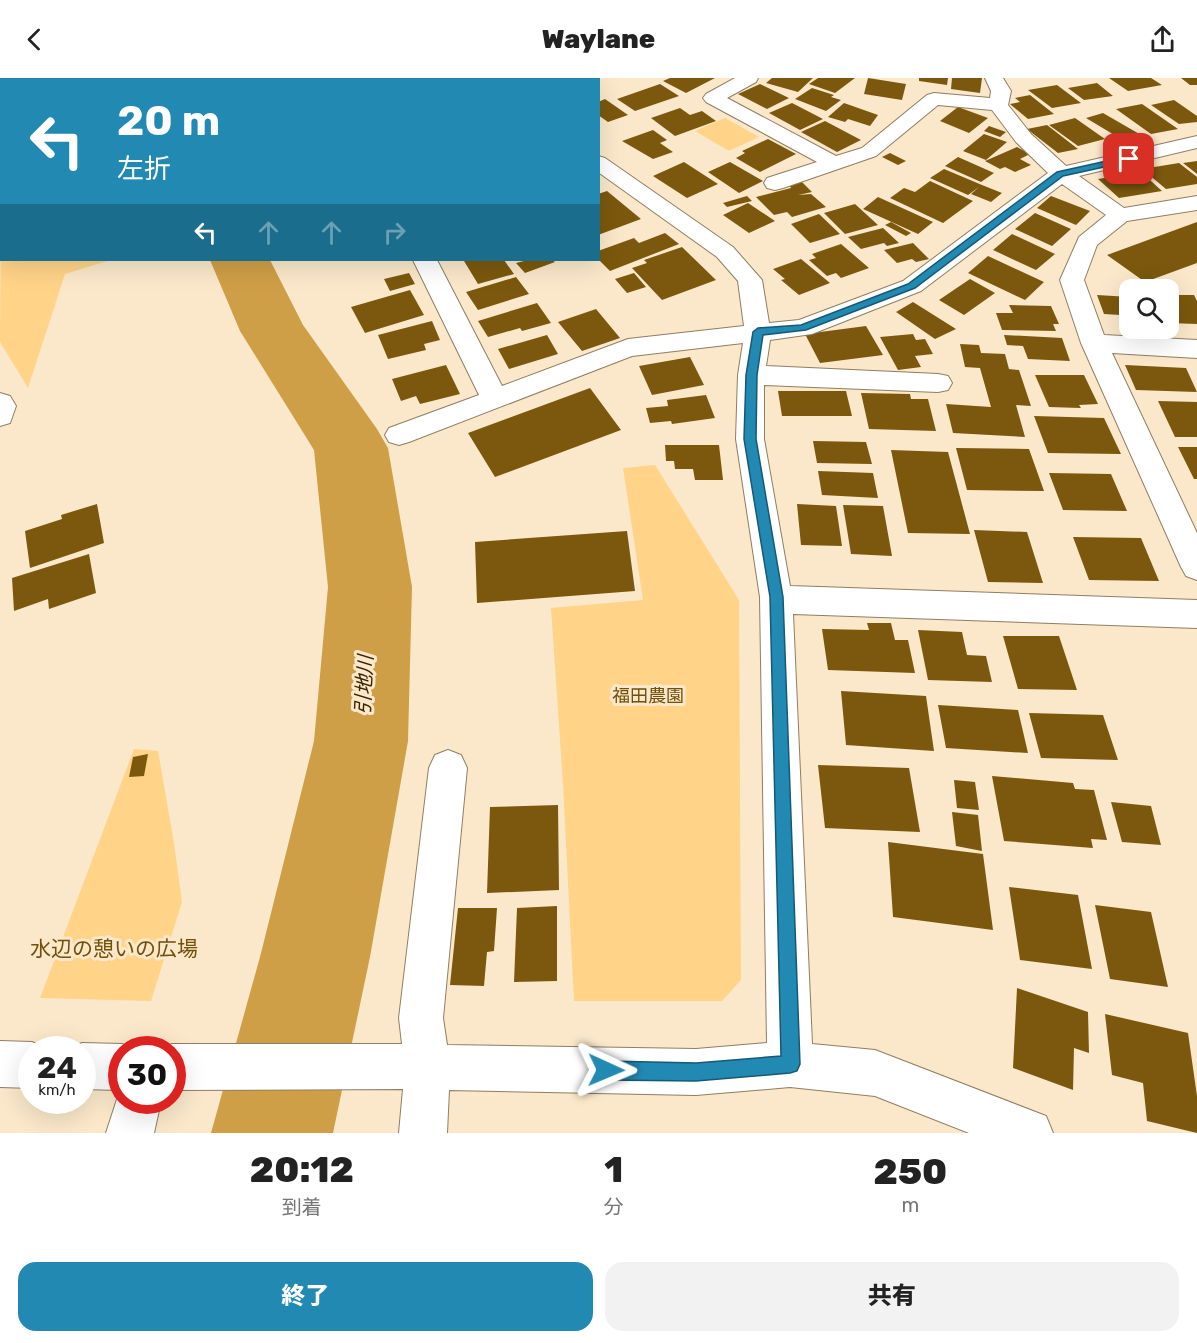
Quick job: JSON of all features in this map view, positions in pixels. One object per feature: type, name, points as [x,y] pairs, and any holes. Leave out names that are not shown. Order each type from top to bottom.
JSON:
[{"type":"street","points":[[749,78],[713,98],[836,164]]},
{"type":"street","points":[[775,183],[869,152],[934,99],[1002,89],[1012,127],[1060,174],[1120,215]]},
{"type":"street","points":[[399,435],[628,348],[803,328],[912,286],[1060,174],[1197,142]]},
{"type":"street","points":[[600,163],[725,252],[750,280],[758,332],[751,375],[750,439],[776,597],[790,1064]]},
{"type":"street","points":[[1197,203],[1120,215],[1087,242],[1072,280],[1094,343],[1197,567]]},
{"type":"street","points":[[426,261],[495,399]]},
{"type":"street","points":[[1094,343],[1197,349]]},
{"type":"street","points":[[751,375],[938,383]]},
{"type":"street","points":[[0,403],[2,406],[0,416]]},
{"type":"street","points":[[776,597],[799,601],[1197,614]]},
{"type":"street","points":[[423,1133],[428,1066],[421,1018],[448,768]]},
{"type":"street","points":[[0,1064],[18,1065]]},
{"type":"street","points":[[186,1067],[428,1066],[696,1072],[790,1064],[875,1072],[1029,1133]]},
{"type":"street","points":[[130,1133],[135,1114]]},
{"type":"green space","points":[[725,118],[759,137],[729,151],[695,131]]},
{"type":"green space","points":[[1,261],[108,261],[65,274],[28,388],[0,342]]},
{"type":"green space","name":"福田農園","points":[[655,465],[739,600],[741,980],[722,1001],[574,1001],[551,608],[643,600],[623,468]]},
{"type":"green space","name":"水辺の憩いの広場","points":[[134,749],[158,751],[182,902],[151,1001],[40,998]]},
{"type":"building","points":[[670,78],[715,78],[686,93],[663,81]]},
{"type":"building","points":[[772,78],[813,78],[798,92],[766,83]]},
{"type":"building","points":[[818,78],[855,78],[835,93],[809,84]]},
{"type":"building","points":[[868,78],[906,84],[902,100],[864,94]]},
{"type":"building","points":[[919,78],[948,78],[947,85],[919,81]]},
{"type":"building","points":[[952,78],[982,78],[980,93],[951,89]]},
{"type":"building","points":[[1109,78],[1151,78],[1162,85],[1128,91]]},
{"type":"building","points":[[1181,78],[1197,78],[1197,85],[1190,85]]},
{"type":"building","points":[[1097,83],[1113,96],[1084,100],[1068,88]]},
{"type":"building","points":[[660,84],[679,96],[635,111],[617,99]]},
{"type":"building","points":[[760,84],[789,98],[767,109],[738,94]]},
{"type":"building","points":[[1057,85],[1081,103],[1052,108],[1028,90]]},
{"type":"building","points":[[812,88],[834,95],[831,97],[841,100],[826,111],[795,99]]},
{"type":"building","points":[[1030,95],[1054,114],[1028,119],[1010,104],[1020,102],[1015,98]]},
{"type":"building","points":[[605,99],[628,115],[608,122],[600,116],[600,101]]},
{"type":"building","points":[[1174,100],[1197,116],[1197,122],[1179,124],[1151,105]]},
{"type":"building","points":[[792,103],[823,119],[800,130],[769,113]]},
{"type":"building","points":[[844,103],[878,115],[870,126],[848,119],[845,122],[828,117]]},
{"type":"building","points":[[1142,104],[1178,129],[1151,134],[1116,109]]},
{"type":"building","points":[[958,107],[988,118],[969,133],[940,121]]},
{"type":"building","points":[[680,108],[690,115],[702,111],[716,121],[675,136],[651,118]]},
{"type":"building","points":[[1103,113],[1148,139],[1131,145],[1086,118]]},
{"type":"building","points":[[1075,118],[1105,139],[1078,146],[1049,125]]},
{"type":"building","points":[[825,121],[861,140],[837,152],[801,132]]},
{"type":"building","points":[[1047,125],[1078,149],[1058,153],[1027,129]]},
{"type":"building","points":[[989,126],[1006,132],[1000,137],[984,131]]},
{"type":"building","points":[[653,130],[667,140],[660,143],[673,152],[653,159],[622,141]]},
{"type":"building","points":[[984,134],[1007,142],[986,160],[963,151]]},
{"type":"building","points":[[768,139],[796,154],[760,172],[736,158],[745,153],[742,151]]},
{"type":"building","points":[[1017,147],[1030,154],[1020,159],[1031,165],[1015,172],[1005,167],[1000,169],[985,161]]},
{"type":"building","points":[[890,153],[906,161],[898,165],[882,157]]},
{"type":"building","points":[[958,157],[994,173],[981,182],[945,166]]},
{"type":"building","points":[[1197,161],[1197,174],[1183,163]]},
{"type":"building","points":[[684,162],[718,184],[687,198],[653,176]]},
{"type":"building","points":[[730,162],[763,181],[739,193],[708,172]]},
{"type":"building","points":[[1179,163],[1197,177],[1197,184],[1166,189],[1142,169]]},
{"type":"building","points":[[944,169],[1002,193],[991,202],[971,194],[979,187],[968,195],[930,178]]},
{"type":"building","points":[[1141,172],[1162,191],[1119,198],[1098,179]]},
{"type":"building","points":[[930,181],[973,201],[943,223],[890,198],[904,188],[915,192]]},
{"type":"building","points":[[802,182],[812,192],[798,195],[811,194],[826,207],[792,217],[787,212],[774,215],[756,197],[791,188],[789,185]]},
{"type":"building","points":[[607,191],[641,219],[600,234],[600,193]]},
{"type":"building","points":[[747,196],[752,201],[727,207],[723,203]]},
{"type":"building","points":[[1051,196],[1090,211],[1076,225],[1037,208]]},
{"type":"building","points":[[878,197],[933,222],[918,234],[863,209]]},
{"type":"building","points":[[748,203],[775,221],[749,233],[723,215]]},
{"type":"building","points":[[855,204],[878,225],[845,234],[824,213]]},
{"type":"building","points":[[1035,213],[1071,229],[1052,246],[1015,229]]},
{"type":"building","points":[[819,214],[840,234],[810,243],[791,224]]},
{"type":"building","points":[[891,222],[911,233],[906,236],[885,225]]},
{"type":"building","points":[[1197,222],[1197,263],[1153,279],[1141,279],[1107,255]]},
{"type":"building","points":[[883,228],[899,243],[887,246],[884,243],[861,249],[848,237]]},
{"type":"building","points":[[665,233],[679,244],[610,271],[600,261],[600,250],[634,238],[639,243]]},
{"type":"building","points":[[1012,234],[1055,254],[1036,270],[993,250]]},
{"type":"building","points":[[913,243],[929,259],[916,262],[912,259],[897,263],[884,250]]},
{"type":"building","points":[[841,244],[869,268],[841,278],[836,273],[827,276],[809,260],[816,258],[812,254]]},
{"type":"building","points":[[682,247],[716,280],[662,300],[632,268],[647,263],[644,260]]},
{"type":"building","points":[[988,256],[1044,282],[1025,300],[968,273]]},
{"type":"building","points":[[801,259],[830,283],[799,295],[781,280],[785,279],[773,269]]},
{"type":"building","points":[[464,261],[505,261],[514,274],[478,284]]},
{"type":"building","points":[[524,261],[555,262],[525,273],[516,263]]},
{"type":"building","points":[[409,273],[415,284],[390,291],[384,279]]},
{"type":"building","points":[[634,273],[646,287],[627,293],[615,279]]},
{"type":"building","points":[[516,277],[529,294],[478,310],[466,292]]},
{"type":"building","points":[[970,279],[995,293],[964,315],[939,300]]},
{"type":"building","points":[[410,290],[424,315],[365,333],[351,307]]},
{"type":"building","points":[[1097,295],[1119,296],[1119,315],[1104,314]]},
{"type":"building","points":[[1179,295],[1194,295],[1197,301],[1197,324],[1179,323]]},
{"type":"building","points":[[913,302],[956,329],[935,339],[896,312]]},
{"type":"building","points":[[537,303],[551,323],[522,331],[520,328],[488,337],[478,321]]},
{"type":"building","points":[[1009,305],[1051,306],[1059,324],[1053,324],[1056,331],[1002,330],[996,313],[1013,313]]},
{"type":"building","points":[[596,309],[620,338],[582,351],[558,322]]},
{"type":"building","points":[[432,321],[440,340],[424,344],[426,350],[388,359],[378,335]]},
{"type":"building","points":[[866,326],[883,355],[820,363],[805,334]]},
{"type":"building","points":[[913,334],[916,340],[925,339],[933,354],[915,356],[921,367],[898,370],[880,337]]},
{"type":"building","points":[[547,335],[558,354],[509,369],[498,349]]},
{"type":"building","points":[[1004,335],[1062,338],[1070,361],[1028,359],[1023,346],[1007,345]]},
{"type":"building","points":[[960,344],[979,345],[981,353],[1005,354],[1009,369],[1019,370],[1031,406],[1016,405],[1025,437],[953,433],[946,404],[991,407],[980,368],[965,367]]},
{"type":"building","points":[[690,357],[704,385],[652,395],[639,366]]},
{"type":"building","points":[[446,365],[460,394],[420,404],[416,396],[401,401],[392,379]]},
{"type":"building","points":[[1125,365],[1186,368],[1197,392],[1136,390]]},
{"type":"building","points":[[1035,375],[1084,375],[1098,404],[1079,405],[1081,408],[1049,407]]},
{"type":"building","points":[[590,388],[621,430],[495,477],[468,433]]},
{"type":"building","points":[[778,391],[846,391],[852,416],[782,416]]},
{"type":"building","points":[[861,393],[910,394],[911,399],[928,399],[936,431],[869,429]]},
{"type":"building","points":[[706,395],[715,418],[672,424],[671,421],[650,423],[646,408],[668,406],[667,400]]},
{"type":"building","points":[[1158,401],[1197,402],[1197,437],[1175,437]]},
{"type":"building","points":[[1034,416],[1104,418],[1121,454],[1048,453]]},
{"type":"building","points":[[813,441],[866,442],[872,464],[817,463]]},
{"type":"building","points":[[665,445],[719,445],[723,480],[695,480],[693,469],[675,469],[674,461],[666,461]]},
{"type":"building","points":[[1178,447],[1197,447],[1197,479],[1194,479]]},
{"type":"building","points":[[956,448],[1029,449],[1044,491],[967,490]]},
{"type":"building","points":[[891,450],[948,452],[970,534],[908,533]]},
{"type":"building","points":[[818,471],[873,473],[878,498],[822,495]]},
{"type":"building","points":[[1049,473],[1111,474],[1127,511],[1063,510]]},
{"type":"building","points":[[97,504],[104,543],[30,568],[25,531],[62,519],[61,515]]},
{"type":"building","points":[[797,504],[836,506],[842,546],[801,545]]},
{"type":"building","points":[[843,505],[883,506],[892,556],[851,554]]},
{"type":"building","points":[[974,530],[1027,532],[1043,583],[988,582]]},
{"type":"building","points":[[627,531],[635,591],[477,603],[475,542]]},
{"type":"building","points":[[1073,537],[1141,538],[1159,581],[1089,580]]},
{"type":"building","points":[[89,554],[96,593],[49,609],[48,599],[14,611],[12,578]]},
{"type":"building","points":[[867,623],[891,623],[895,640],[908,640],[915,673],[828,670],[822,629],[869,630]]},
{"type":"building","points":[[918,630],[962,632],[967,655],[986,656],[992,682],[928,680]]},
{"type":"building","points":[[1003,636],[1059,636],[1077,690],[1018,689]]},
{"type":"building","points":[[841,691],[926,696],[934,751],[846,745]]},
{"type":"building","points":[[938,705],[1018,710],[1028,753],[946,748]]},
{"type":"building","points":[[1029,713],[1103,715],[1118,760],[1041,758]]},
{"type":"building","points":[[148,754],[144,776],[129,777],[133,757]]},
{"type":"building","points":[[818,765],[909,768],[920,832],[825,828]]},
{"type":"building","points":[[992,776],[1073,783],[1075,789],[1094,790],[1107,840],[1091,839],[1093,848],[1004,841]]},
{"type":"building","points":[[954,780],[975,782],[979,810],[957,808]]},
{"type":"building","points":[[1111,802],[1151,806],[1161,845],[1122,842]]},
{"type":"building","points":[[558,805],[559,890],[487,893],[490,807]]},
{"type":"building","points":[[952,812],[978,815],[982,851],[956,846]]},
{"type":"building","points":[[888,842],[983,854],[993,930],[893,917]]},
{"type":"building","points":[[1009,887],[1078,895],[1092,969],[1020,960]]},
{"type":"building","points":[[1095,905],[1151,912],[1168,987],[1110,979]]},
{"type":"building","points":[[557,906],[557,981],[514,982],[517,908]]},
{"type":"building","points":[[458,908],[497,908],[494,951],[487,952],[484,986],[450,985]]},
{"type":"building","points":[[1017,988],[1088,1012],[1089,1053],[1074,1048],[1073,1090],[1013,1068]]},
{"type":"building","points":[[1105,1014],[1188,1033],[1197,1096],[1197,1133],[1147,1121],[1143,1083],[1112,1075]]},
{"type":"waterway","name":"引地川","points":[[240,261],[273,331],[351,448],[370,587],[361,741],[315,957],[272,1133]]},
{"type":"route","points":[[606,1070],[696,1072],[790,1064],[776,597],[750,439],[751,375],[758,332],[803,328],[912,286],[1060,174],[1129,159]]}]
